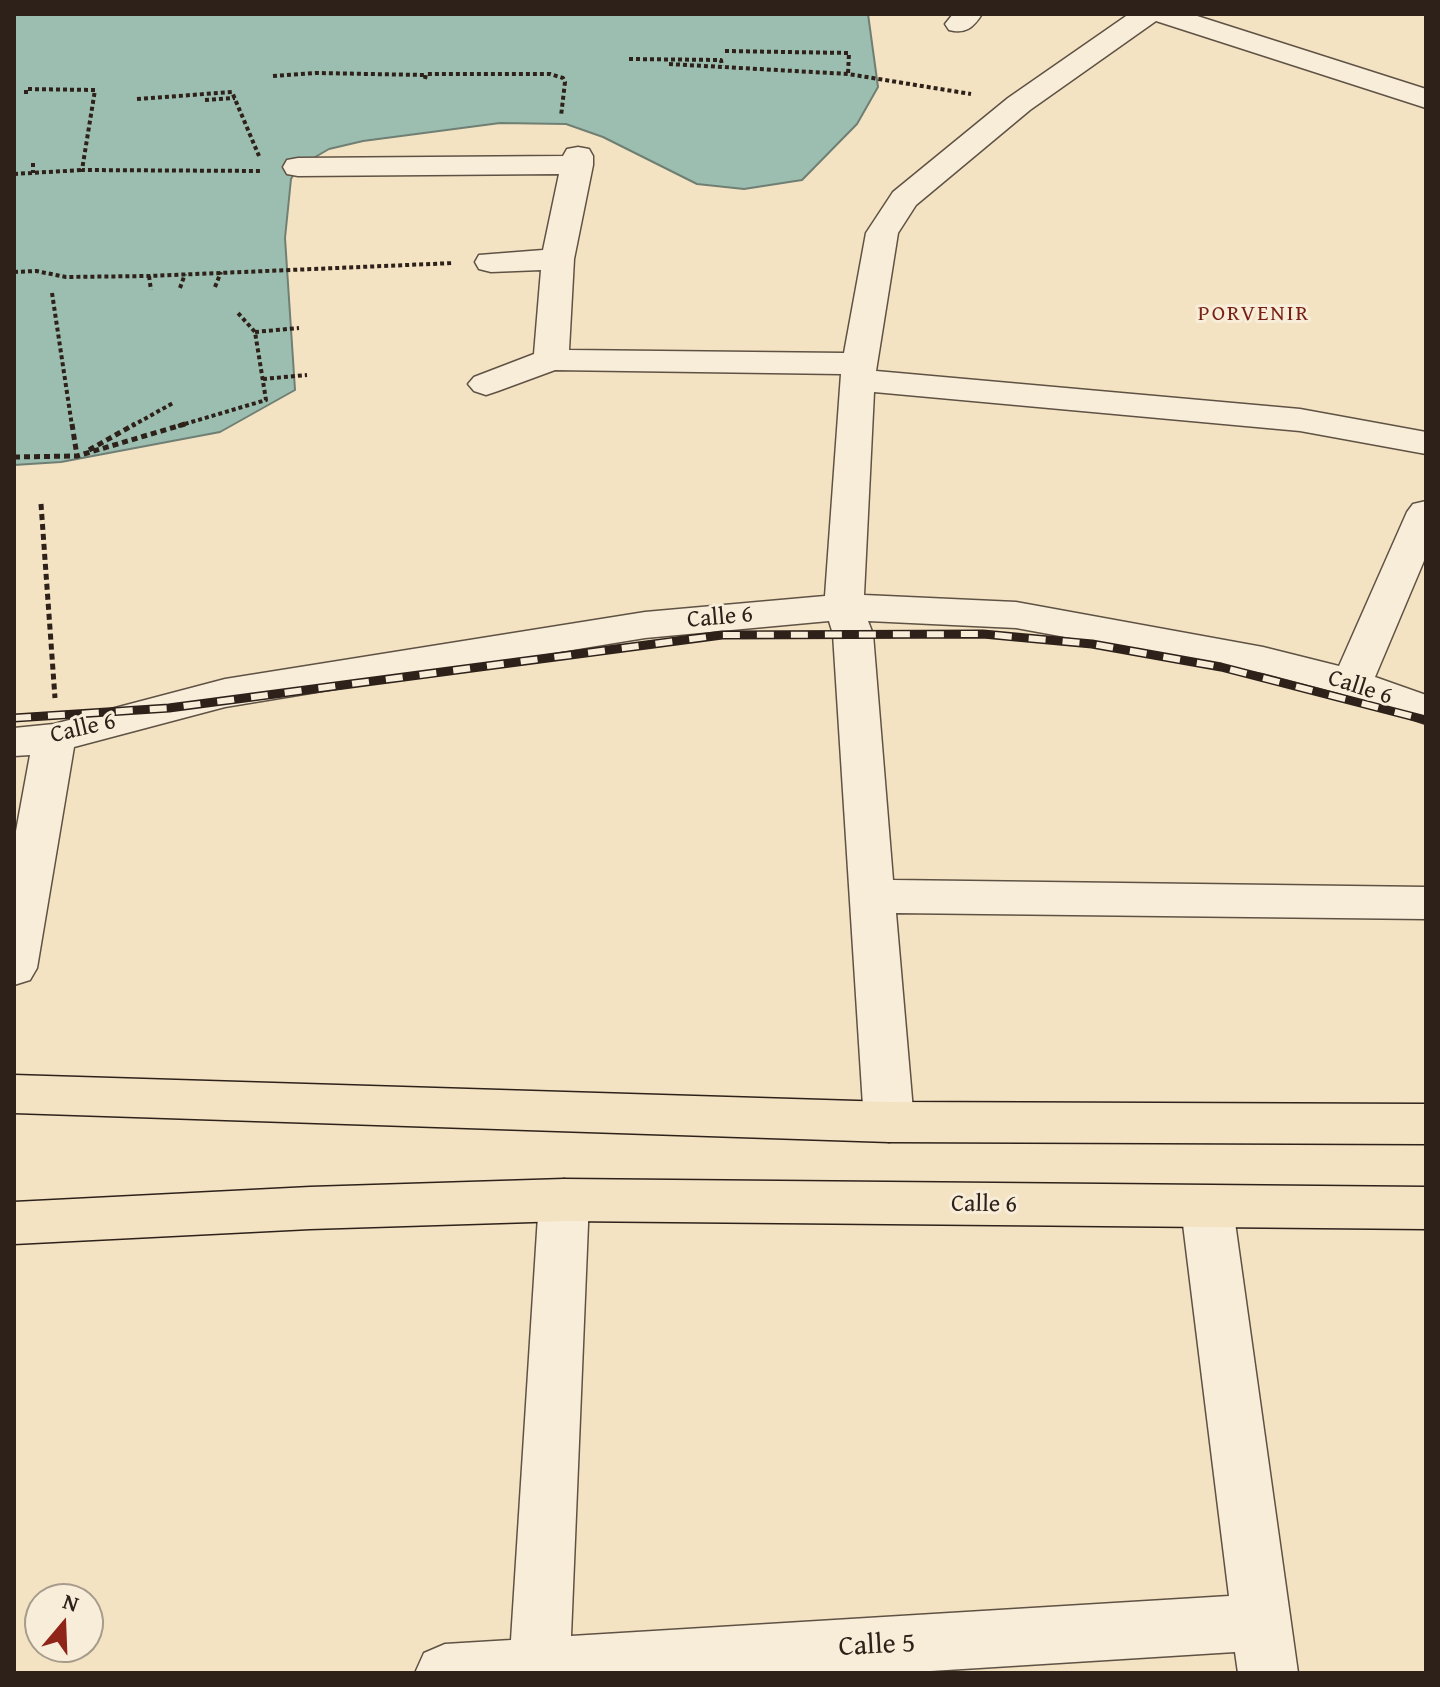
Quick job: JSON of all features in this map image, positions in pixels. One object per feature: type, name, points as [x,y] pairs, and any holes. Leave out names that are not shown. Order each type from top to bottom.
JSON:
[{"type":"highway","points":[[14,1094],[889,1122],[1426,1124]]},
{"type":"highway","name":"Calle 6","points":[[14,1223],[310,1208],[564,1200],[1426,1208]]},
{"type":"street","points":[[889,1122],[875,896],[853,634],[844,607],[858,372],[882,233],[904,199],[1019,104],[1148,14]]},
{"type":"street","points":[[1162,14],[1338,68],[1426,99]]},
{"type":"street","points":[[298,167],[578,160],[558,259],[551,360]]},
{"type":"street","points":[[491,262],[558,259]]},
{"type":"street","points":[[486,384],[551,360],[858,372],[1300,420],[1426,443]]},
{"type":"street","points":[[1352,683],[1426,512]]},
{"type":"street","name":"Calle 6","points":[[34,740],[225,693],[645,625],[844,607],[1016,615],[1263,660],[1352,683],[1426,710]]},
{"type":"street","points":[[14,968],[34,740]]},
{"type":"street","points":[[875,896],[1426,903]]},
{"type":"street","points":[[539,1670],[564,1200]]},
{"type":"street","points":[[1207,1208],[1265,1648]]},
{"type":"street","name":"Calle 5","points":[[445,1673],[1265,1648]]},
{"type":"path","points":[[725,51],[849,53],[848,74]]},
{"type":"path","points":[[629,59],[721,60],[722,66]]},
{"type":"path","points":[[669,64],[848,74],[974,94]]},
{"type":"path","points":[[273,76],[316,73],[425,77],[550,74],[563,78],[565,82],[561,116]]},
{"type":"path","points":[[851,79],[858,75]]},
{"type":"path","points":[[26,94],[26,89],[95,90],[82,170]]},
{"type":"path","points":[[14,174],[82,170],[265,171],[232,92],[137,99]]},
{"type":"path","points":[[205,100],[235,98]]},
{"type":"path","points":[[33,163],[33,173]]},
{"type":"path","points":[[14,272],[36,271],[66,277],[149,276],[491,262]]},
{"type":"path","points":[[215,287],[221,272]]},
{"type":"path","points":[[180,288],[186,274]]},
{"type":"path","points":[[149,276],[151,290]]},
{"type":"path","points":[[52,293],[77,456]]},
{"type":"path","points":[[14,457],[77,456],[266,400],[255,332],[238,313]]},
{"type":"path","points":[[255,332],[299,328]]},
{"type":"path","points":[[263,379],[307,375]]},
{"type":"path","points":[[77,456],[173,403]]},
{"type":"path","points":[[34,740],[56,715],[41,504]]},
{"type":"shaded area","points":[[14,14],[868,14],[878,87],[857,124],[802,180],[744,189],[697,184],[603,137],[566,124],[500,123],[363,141],[329,149],[298,167],[291,179],[285,238],[295,390],[220,432],[61,462],[14,465]]},
{"type":"railway","points":[[14,718],[169,708],[722,635],[983,634],[1092,644],[1221,667],[1426,720]]},
{"type":"district","name":"PORVENIR","points":[[1254,314]]}]
